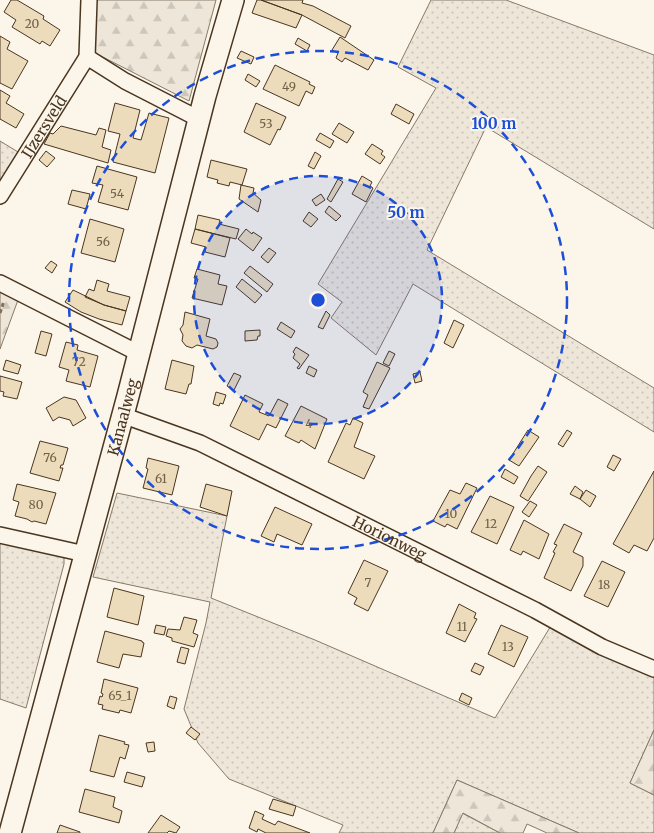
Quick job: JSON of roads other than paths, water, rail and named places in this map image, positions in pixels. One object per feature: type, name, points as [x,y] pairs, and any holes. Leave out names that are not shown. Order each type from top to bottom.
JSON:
[{"type":"street","points":[[89,0],[87,57],[125,80],[199,119]]},
{"type":"street","name":"Kanaalweg","points":[[10,833],[199,119],[233,0]]},
{"type":"street","name":"IJzersveld","points":[[0,196],[87,57]]},
{"type":"street","points":[[0,283],[138,353]]},
{"type":"street","name":"Horionweg","points":[[122,415],[200,443],[535,610],[602,647],[654,669]]},
{"type":"street","points":[[0,535],[85,554]]}]
